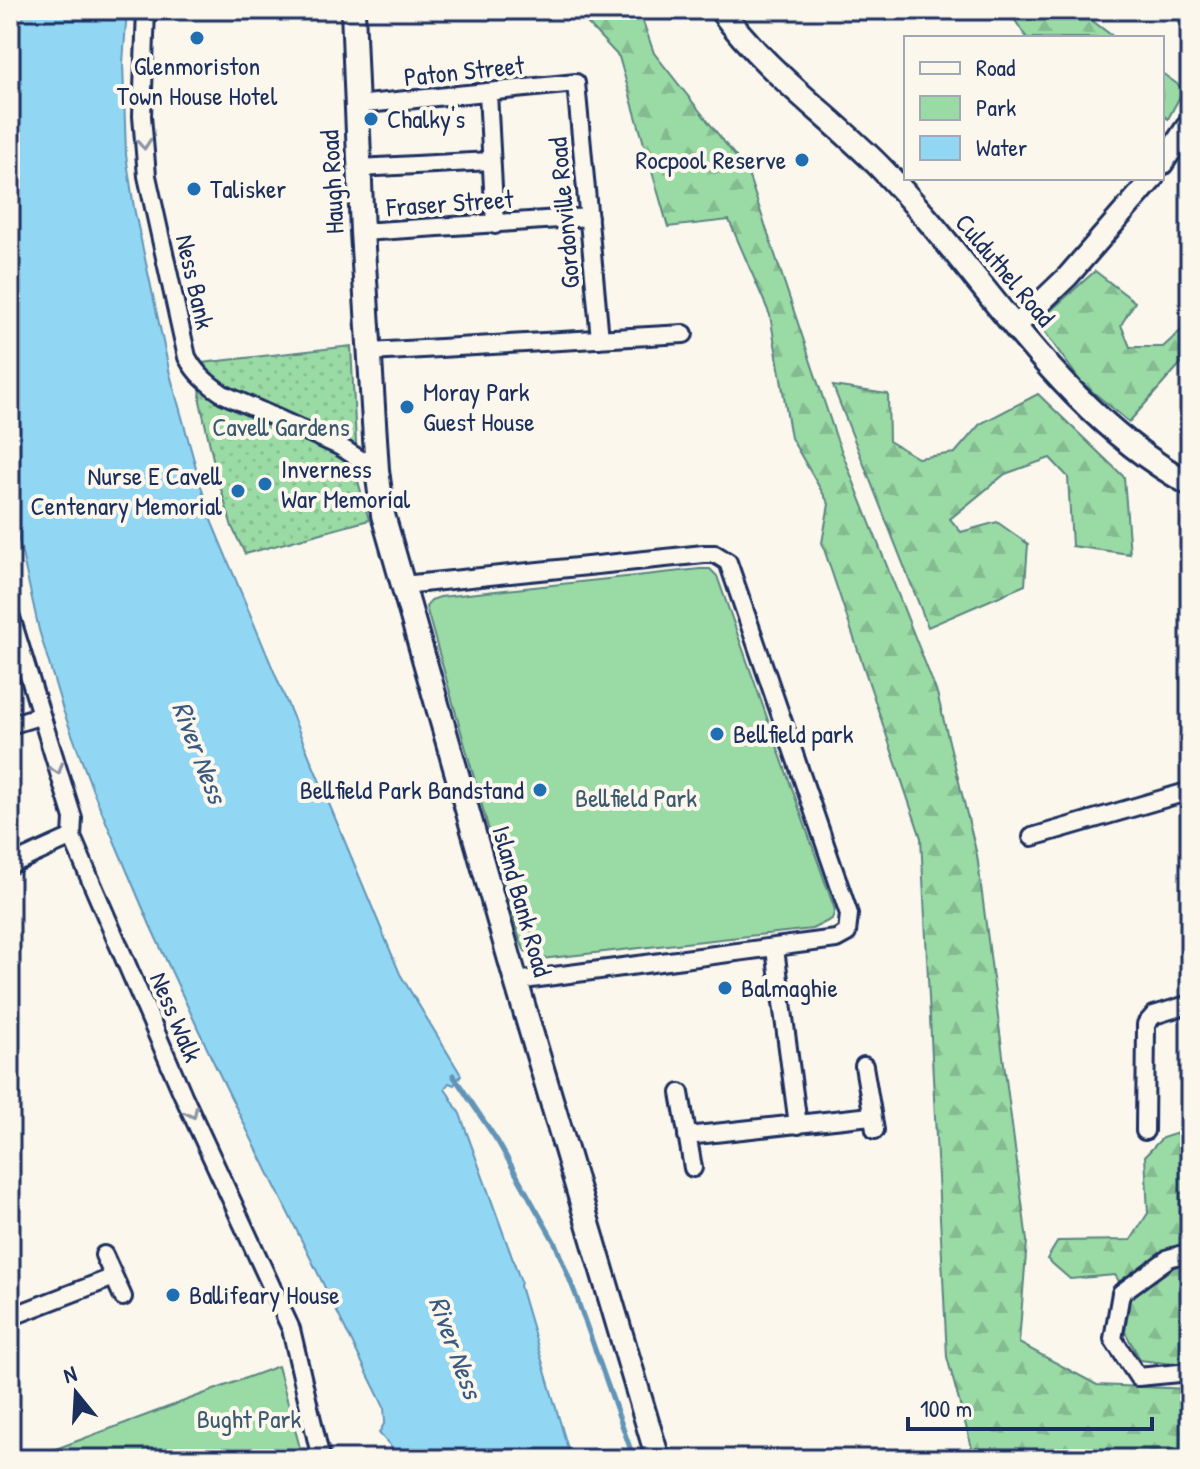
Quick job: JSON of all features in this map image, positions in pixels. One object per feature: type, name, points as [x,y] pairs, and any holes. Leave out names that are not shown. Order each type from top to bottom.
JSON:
[{"type":"main road","name":"Haugh Road","points":[[353,10],[370,352]]},
{"type":"main road","name":"Culduthel Road","points":[[721,10],[767,62],[881,168],[1015,327],[1117,435],[1190,484]]},
{"type":"main road","name":"Island Bank Road","points":[[370,352],[377,470],[383,515],[516,981],[658,1459]]},
{"type":"street","name":"Ness Bank","points":[[146,10],[142,116],[147,176],[187,357],[206,383],[223,394],[339,446],[377,470]]},
{"type":"street","name":"Paton Street","points":[[356,105],[576,83]]},
{"type":"street","name":"Gordonville Road","points":[[576,83],[600,339]]},
{"type":"street","points":[[488,93],[495,225]]},
{"type":"street","points":[[1164,161],[1190,122]]},
{"type":"street","points":[[359,168],[491,161]]},
{"type":"street","points":[[1015,327],[1068,276],[1151,180]]},
{"type":"street","name":"Fraser Street","points":[[362,232],[589,217]]},
{"type":"street","points":[[370,352],[684,334]]},
{"type":"street","points":[[403,585],[704,554],[715,554],[728,562],[849,914],[847,933],[836,939],[516,981]]},
{"type":"street","name":"Ness Walk","points":[[10,614],[73,818],[72,837],[183,1095],[291,1329],[321,1459]]},
{"type":"street","points":[[10,725],[39,716]]},
{"type":"street","points":[[1032,837],[1190,791]]},
{"type":"street","points":[[10,865],[72,837]]},
{"type":"street","points":[[775,949],[798,1125]]},
{"type":"street","points":[[1145,1131],[1146,1024],[1154,1015],[1190,1004]]},
{"type":"street","points":[[687,1136],[798,1125],[873,1123],[864,1066]]},
{"type":"street","points":[[680,1093],[693,1168]]},
{"type":"street","points":[[1190,1252],[1169,1258],[1121,1293],[1113,1339],[1138,1377],[1190,1372]]},
{"type":"street","points":[[104,1255],[123,1297]]},
{"type":"street","points":[[10,1317],[114,1277]]},
{"type":"green space","points":[[575,10],[639,10],[654,53],[747,171],[836,437],[937,693],[977,855],[1027,1241],[1019,1343],[1097,1385],[1190,1389],[1190,1459],[975,1459],[947,1357],[921,838],[822,543],[829,504],[791,438],[770,315],[729,220],[668,227],[619,57]]},
{"type":"green space","points":[[1008,10],[1078,10],[1112,36],[1026,36]]},
{"type":"green space","points":[[1164,74],[1184,89],[1168,119],[1164,116]]},
{"type":"green space","points":[[1095,271],[1135,302],[1121,325],[1130,347],[1163,347],[1190,322],[1190,353],[1129,422],[1081,382],[1042,328],[1048,313]]},
{"type":"green space","name":"Cavell Gardens","points":[[351,346],[358,481],[369,520],[245,554],[232,527],[200,401],[202,363]]},
{"type":"green space","points":[[833,386],[888,394],[889,441],[918,458],[955,453],[980,424],[1038,394],[1124,477],[1130,554],[1072,546],[1068,477],[1050,458],[1005,474],[950,519],[961,532],[997,522],[1028,544],[1025,585],[928,627]]},
{"type":"green space","name":"Bellfield Park","points":[[710,569],[717,576],[835,910],[832,919],[812,929],[541,959],[525,951],[520,941],[426,607],[431,600],[440,597]]},
{"type":"green space","points":[[1190,1129],[1190,1358],[1180,1365],[1140,1360],[1125,1332],[1130,1298],[1115,1275],[1070,1279],[1047,1259],[1058,1241],[1131,1240],[1148,1213],[1145,1156],[1162,1138]]},
{"type":"green space","name":"Bught Park","points":[[278,1366],[303,1459],[29,1459]]},
{"type":"water","name":"River Ness","points":[[10,10],[127,10],[123,63],[126,155],[134,208],[170,374],[210,518],[400,974],[461,1075],[454,1085],[449,1083],[445,1088],[460,1114],[521,1282],[571,1459],[398,1459],[379,1433],[385,1422],[384,1407],[212,1059],[93,791],[63,710],[39,630],[10,500]]},
{"type":"waterway","points":[[453,1075],[498,1142],[555,1243],[634,1459]]},
{"type":"place","name":"Glenmoriston Town House Hotel","points":[[197,38]]},
{"type":"place","name":"Chalky's","points":[[371,119]]},
{"type":"place","name":"Rocpool Reserve","points":[[802,160]]},
{"type":"place","name":"Talisker","points":[[194,189]]},
{"type":"place","name":"Moray Park Guest House","points":[[407,407]]},
{"type":"place","name":"Inverness War Memorial","points":[[265,484]]},
{"type":"place","name":"Nurse E Cavell Centenary Memorial","points":[[238,491]]},
{"type":"place","name":"Bellfield park","points":[[717,734]]},
{"type":"place","name":"Bellfield Park Bandstand","points":[[540,790]]},
{"type":"place","name":"Balmaghie","points":[[725,988]]},
{"type":"place","name":"Ballifeary House","points":[[173,1295]]}]
